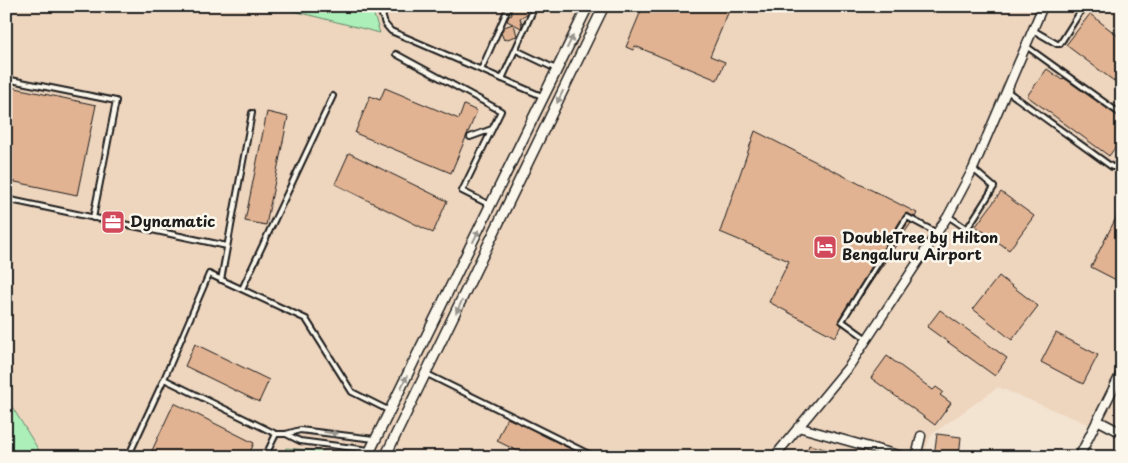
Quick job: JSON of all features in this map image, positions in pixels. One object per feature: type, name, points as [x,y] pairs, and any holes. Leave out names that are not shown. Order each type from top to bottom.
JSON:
[{"type":"street","points":[[369,454],[588,6]]},
{"type":"street","points":[[385,457],[427,374],[604,6]]},
{"type":"street","points":[[774,457],[850,365],[948,216],[1007,92],[1043,6]]},
{"type":"street","points":[[1079,457],[1122,371]]},
{"type":"street","points":[[1097,420],[1122,433]]},
{"type":"street","points":[[798,427],[905,457]]},
{"type":"street","points":[[916,457],[921,436]]},
{"type":"lane","points":[[379,6],[387,28],[391,31],[544,97]]},
{"type":"lane","points":[[382,16],[387,6]]},
{"type":"lane","points":[[481,70],[509,6]]},
{"type":"lane","points":[[502,79],[536,6]]},
{"type":"lane","points":[[1033,30],[1060,44],[1084,6]]},
{"type":"lane","points":[[1026,46],[1122,115]]},
{"type":"lane","points":[[516,50],[557,70]]},
{"type":"lane","points":[[396,54],[501,111],[462,191],[490,206]]},
{"type":"lane","points":[[6,79],[116,101],[93,218]]},
{"type":"lane","points":[[1007,92],[1112,167],[1122,157]]},
{"type":"lane","points":[[242,289],[334,96]]},
{"type":"lane","points":[[221,280],[252,113]]},
{"type":"lane","points":[[470,137],[492,129]]},
{"type":"lane","points":[[948,216],[967,229],[994,187],[972,169]]},
{"type":"lane","points":[[6,199],[228,246]]},
{"type":"lane","points":[[867,339],[842,321],[907,217],[937,233]]},
{"type":"lane","points":[[128,457],[209,274],[306,319],[352,392],[390,411]]},
{"type":"lane","points":[[427,374],[595,457]]},
{"type":"lane","points":[[164,379],[276,434],[286,434],[300,430],[376,439]]},
{"type":"lane","points":[[265,457],[276,434]]},
{"type":"lane","points":[[286,434],[300,441],[369,454]]},
{"type":"shaded area","points":[[6,6],[274,6],[379,33],[371,6],[1122,6],[1122,438],[998,387],[931,435],[923,457],[43,457],[6,397]]},
{"type":"green space","points":[[274,6],[371,6],[380,33]]},
{"type":"green space","points":[[6,397],[43,457],[6,457]]},
{"type":"green space","points":[[286,448],[346,454],[345,457],[282,457]]},
{"type":"building","points":[[513,6],[525,6],[527,14],[520,18],[521,28],[514,24],[517,36],[504,40],[501,33],[504,27],[513,24],[507,21],[509,16],[512,15]]},
{"type":"building","points":[[643,6],[731,6],[710,56],[725,62],[717,80],[635,46],[633,50],[626,47]]},
{"type":"building","points":[[1090,14],[1122,39],[1122,87],[1066,45]]},
{"type":"building","points":[[1047,69],[1062,80],[1064,78],[1122,119],[1122,138],[1109,156],[1027,96]]},
{"type":"building","points":[[6,86],[96,105],[77,195],[6,180]]},
{"type":"building","points":[[385,88],[459,119],[464,105],[477,111],[451,173],[355,133],[370,96],[380,100]]},
{"type":"building","points":[[267,112],[288,117],[266,225],[245,221]]},
{"type":"building","name":"DoubleTree by Hilton Bengaluru Airport","points":[[755,131],[917,213],[915,217],[907,213],[904,215],[839,319],[839,323],[842,326],[835,337],[769,302],[789,261],[720,232]]},
{"type":"building","points":[[349,153],[447,201],[433,233],[335,184]]},
{"type":"building","points":[[1001,192],[1034,216],[1009,250],[976,226]]},
{"type":"building","points":[[1122,206],[1122,283],[1091,267]]},
{"type":"building","points":[[908,222],[911,223],[862,296]]},
{"type":"building","points":[[999,276],[1038,306],[1012,340],[973,309]]},
{"type":"building","points":[[940,310],[1007,358],[995,376],[927,327]]},
{"type":"building","points":[[1056,333],[1098,355],[1083,384],[1041,362]]},
{"type":"building","points":[[195,344],[269,380],[259,402],[185,366]]},
{"type":"building","points":[[887,356],[933,390],[936,387],[943,392],[940,395],[951,403],[935,425],[871,378]]},
{"type":"building","points":[[174,403],[254,443],[248,457],[149,457]]},
{"type":"building","points":[[507,418],[586,457],[530,457],[497,441]]},
{"type":"building","points":[[937,434],[961,437],[959,457],[934,456]]},
{"type":"building","points":[[809,445],[844,454],[844,457],[805,457]]},
{"type":"place","name":"Dynamatic","points":[[113,222]]},
{"type":"place","name":"DoubleTree by Hilton Bengaluru Airport","points":[[825,247]]}]
